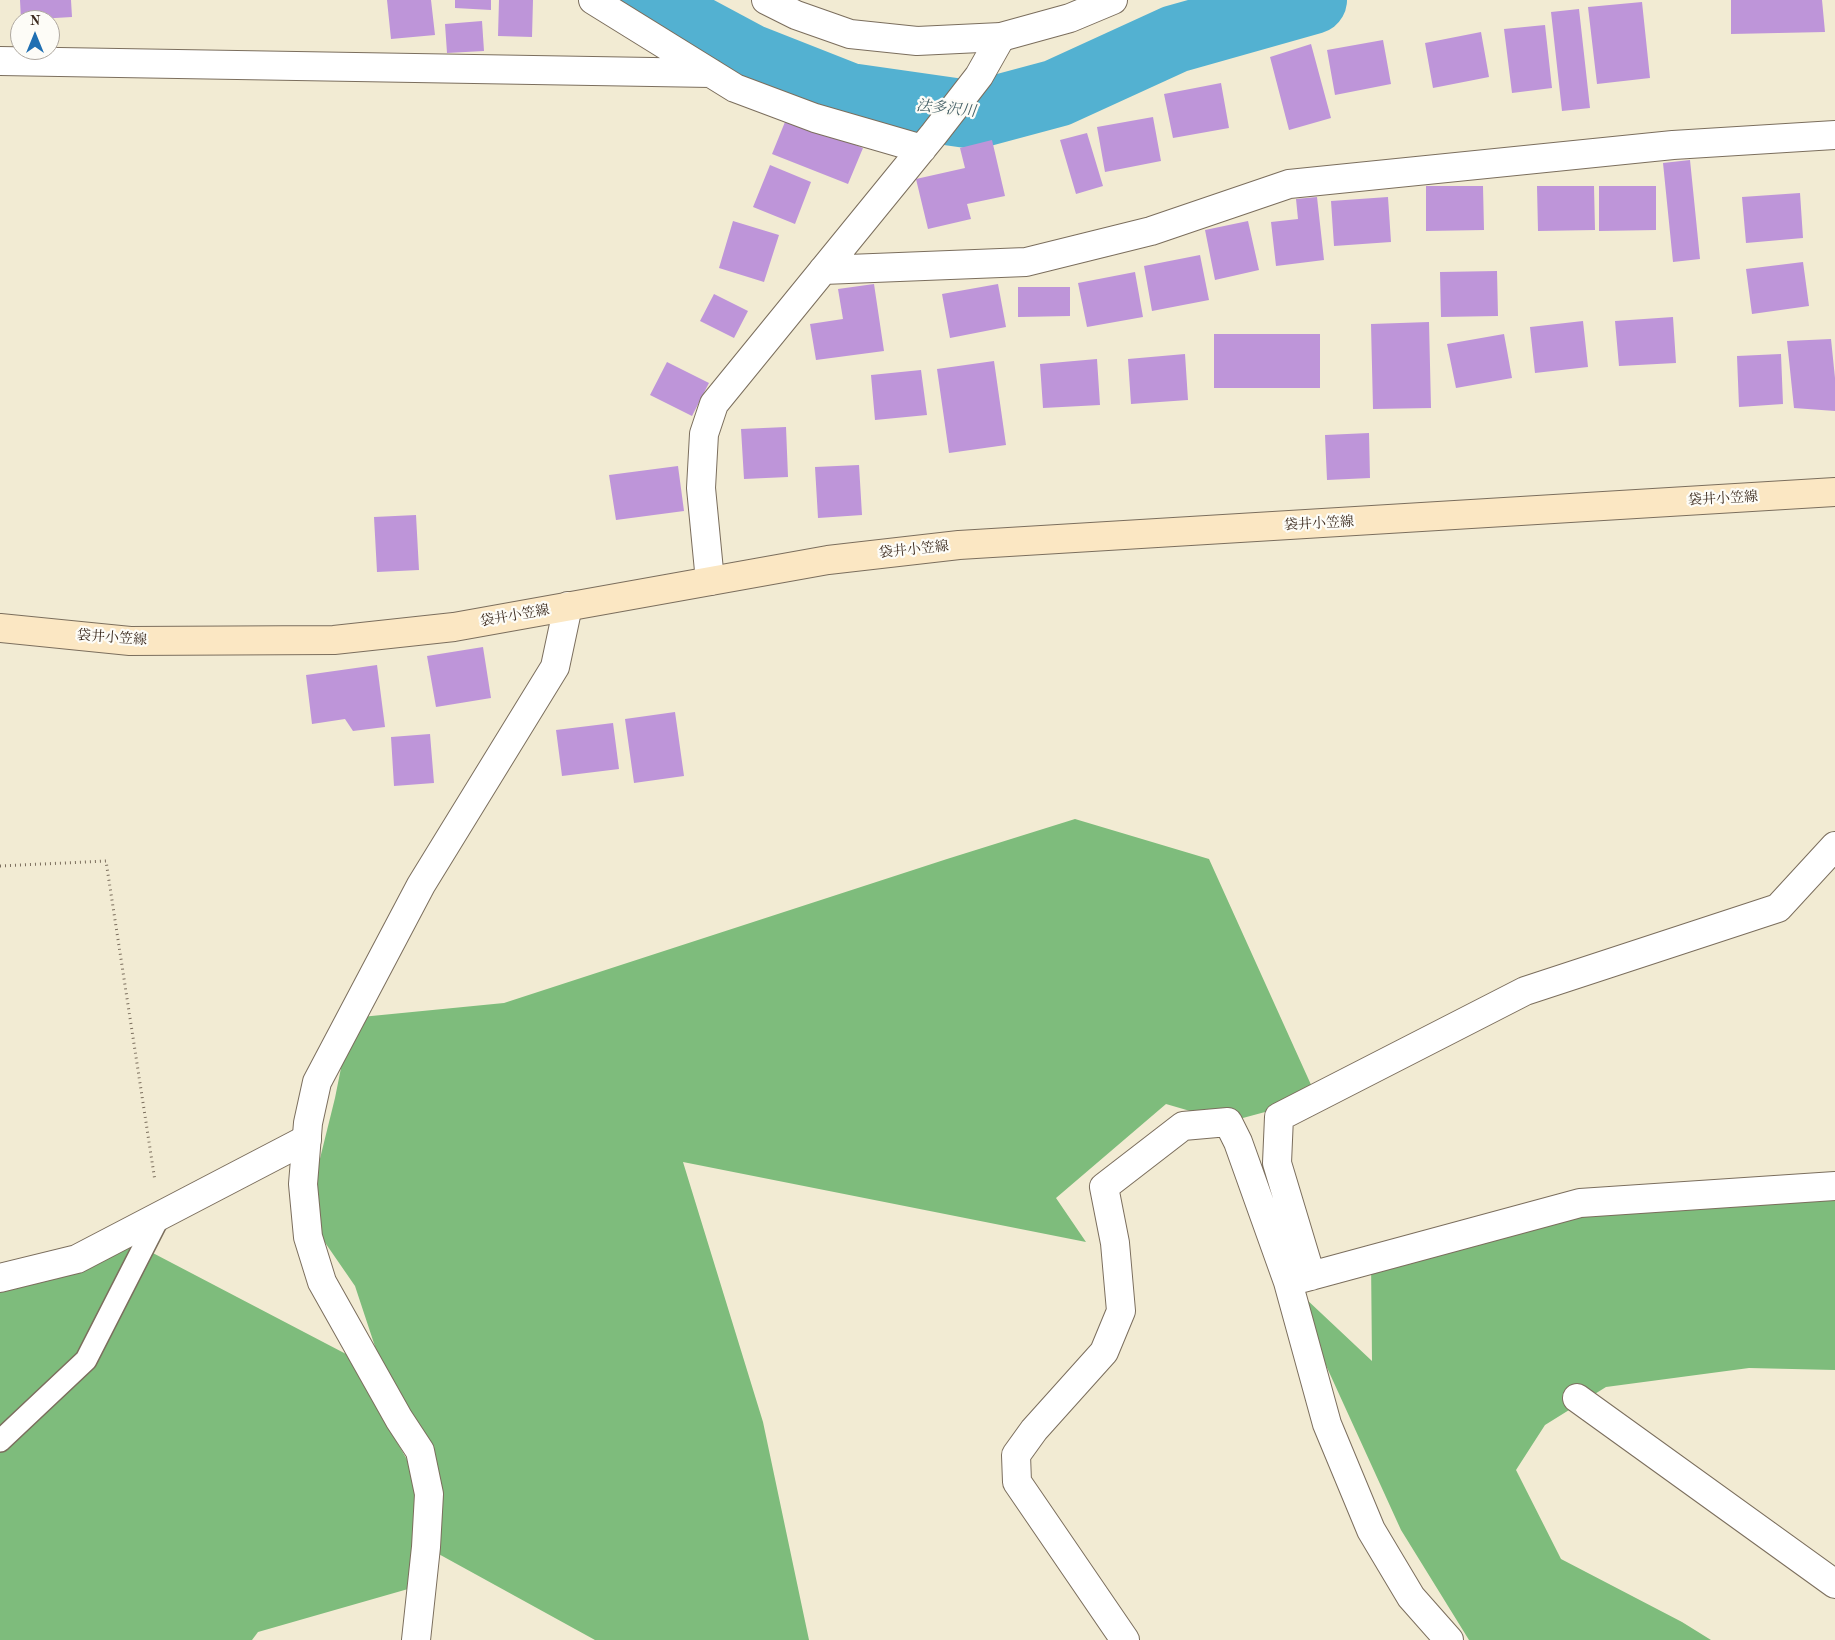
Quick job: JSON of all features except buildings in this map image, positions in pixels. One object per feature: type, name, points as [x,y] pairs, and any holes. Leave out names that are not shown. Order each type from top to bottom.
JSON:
[{"type":"main road","name":"袋井小笠線","points":[[0,628],[130,641],[334,640],[454,627],[828,560],[959,545],[1835,492]]},
{"type":"street","points":[[593,0],[735,88],[815,118],[928,142]]},
{"type":"street","points":[[766,0],[796,15],[850,34],[917,40],[1001,37],[1070,18],[1113,0]]},
{"type":"street","points":[[710,581],[701,488],[704,434],[714,404],[928,142],[979,76],[1001,37]]},
{"type":"street","points":[[0,61],[711,72]]},
{"type":"street","points":[[823,270],[1026,262],[1152,231],[1289,184],[1674,145],[1835,135]]},
{"type":"street","points":[[416,1640],[426,1547],[429,1494],[420,1451],[399,1419],[322,1282],[308,1237],[303,1184],[308,1123],[318,1082],[421,885],[555,667],[568,606]]},
{"type":"street","points":[[1449,1640],[1411,1597],[1371,1530],[1327,1424],[1277,1163],[1279,1117],[1525,991],[1778,908],[1835,846]]},
{"type":"street","points":[[1125,1640],[1017,1482],[1016,1455],[1034,1430],[1104,1352],[1121,1311],[1115,1243],[1104,1187],[1183,1126],[1228,1122],[1299,1279]]},
{"type":"street","points":[[0,1278],[78,1259],[307,1139]]},
{"type":"street","points":[[1299,1279],[1580,1203],[1835,1186]]},
{"type":"street","points":[[1576,1398],[1835,1584]]},
{"type":"lane","points":[[0,1441],[86,1360],[160,1215]]},
{"type":"path","points":[[0,866],[106,861],[160,1215]]},
{"type":"green space","points":[[1075,819],[1209,859],[1317,1098],[1228,1122],[1166,1104],[1056,1198],[1086,1242],[683,1162],[763,1422],[809,1640],[595,1640],[435,1552],[422,1585],[258,1632],[252,1640],[0,1640],[0,1275],[128,1240],[346,1354],[409,1463],[399,1419],[355,1286],[306,1215],[335,1098],[351,1018],[504,1003]]},
{"type":"green space","points":[[1835,1186],[1835,1370],[1749,1368],[1606,1387],[1545,1425],[1516,1470],[1561,1559],[1682,1622],[1711,1640],[1469,1640],[1401,1530],[1288,1282],[1372,1361],[1371,1259],[1620,1201]]},
{"type":"waterway","name":"法多沢川","points":[[642,0],[750,58],[849,97],[975,115],[1057,93],[1175,39],[1313,0]]}]
